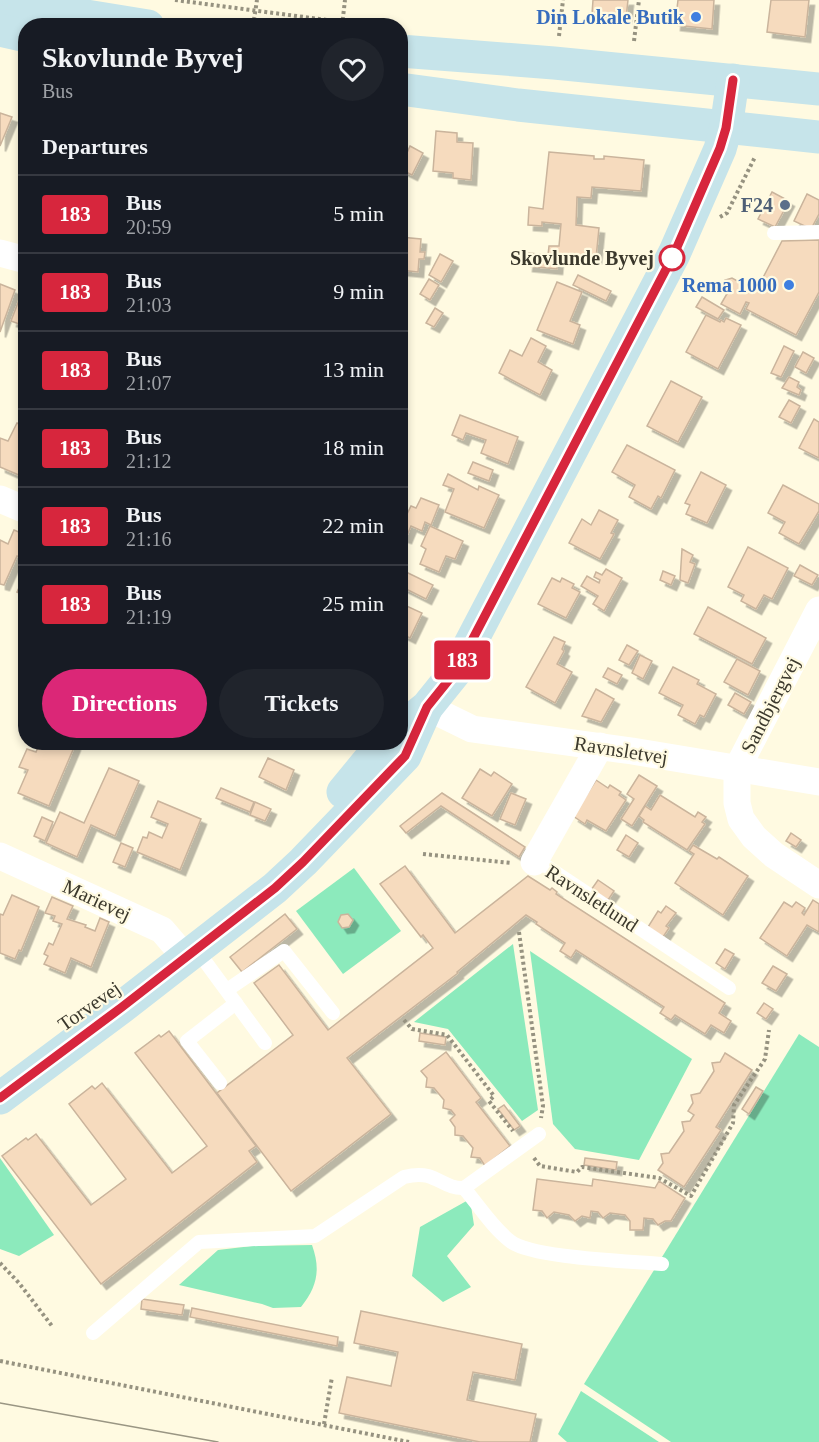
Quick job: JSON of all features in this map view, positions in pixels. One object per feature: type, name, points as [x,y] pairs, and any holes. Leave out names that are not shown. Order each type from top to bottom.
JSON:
[{"type":"street","points":[[2,0],[98,18]]},
{"type":"street","points":[[0,30],[18,34]]},
{"type":"street","points":[[408,52],[554,63],[819,89]]},
{"type":"street","name":"Torvevej","points":[[408,722],[427,707],[456,671],[674,254],[720,148],[726,128],[733,80]]},
{"type":"street","points":[[408,90],[518,105],[819,137]]},
{"type":"street","points":[[0,253],[18,258]]},
{"type":"street","points":[[0,499],[18,507]]},
{"type":"street","name":"Sandbjergvej","points":[[737,769],[819,610]]},
{"type":"street","name":"Torvevej","points":[[408,749],[427,707]]},
{"type":"street","name":"Ravnsletvej","points":[[427,707],[472,729],[600,746],[819,782]]},
{"type":"street","name":"Ravnsletlund","points":[[534,862],[600,746]]},
{"type":"street","name":"Torvevej","points":[[0,1098],[122,1007],[186,950],[260,880],[353,782],[378,750]]},
{"type":"street","name":"Torvevej","points":[[0,1070],[186,950],[275,888],[335,831],[405,756],[408,750]]},
{"type":"street","points":[[737,769],[741,819],[754,837],[774,855],[819,885]]},
{"type":"street","name":"Marievej","points":[[0,856],[162,930],[186,950]]},
{"type":"lane","points":[[774,233],[819,232]]},
{"type":"lane","name":"Ravnsletlund","points":[[534,862],[546,866],[729,988]]},
{"type":"lane","points":[[186,950],[227,990],[265,1043]]},
{"type":"lane","points":[[227,990],[284,951],[333,1013]]},
{"type":"lane","points":[[220,1083],[187,1041],[236,1003]]},
{"type":"lane","points":[[93,1333],[199,1242],[315,1236],[404,1177],[417,1174],[429,1176],[447,1186],[464,1188],[539,1134]]},
{"type":"lane","points":[[464,1188],[498,1230],[512,1243],[536,1252],[662,1264]]},
{"type":"path","points":[[175,0],[302,18]]},
{"type":"path","points":[[254,18],[257,0]]},
{"type":"path","points":[[343,18],[345,0]]},
{"type":"path","points":[[554,63],[563,0]]},
{"type":"path","points":[[634,41],[639,0]]},
{"type":"path","points":[[423,854],[505,864],[534,862]]},
{"type":"path","points":[[519,932],[543,1106],[539,1134]]},
{"type":"path","points":[[404,1020],[412,1029],[447,1035],[494,1096],[489,1101],[540,1166],[577,1173],[582,1167],[659,1178],[691,1196],[733,1123],[734,1105],[765,1059],[769,1030]]},
{"type":"path","points":[[0,1263],[19,1283],[52,1326]]},
{"type":"path","points":[[0,1361],[409,1442]]},
{"type":"path","points":[[324,1424],[332,1377]]},
{"type":"green space","points":[[354,868],[401,931],[343,974],[296,911]]},
{"type":"green space","points":[[513,944],[538,1110],[522,1121],[448,1029],[414,1022]]},
{"type":"green space","points":[[530,951],[692,1059],[639,1160],[575,1149],[553,1124]]},
{"type":"green space","points":[[799,1034],[819,1047],[819,1442],[671,1442],[584,1384]]},
{"type":"green space","points":[[0,1158],[54,1235],[19,1256],[0,1249]]},
{"type":"green space","points":[[470,1199],[474,1225],[447,1256],[471,1287],[443,1302],[412,1276],[420,1227]]},
{"type":"green space","points":[[312,1245],[317,1270],[316,1278],[311,1292],[301,1307],[273,1308],[179,1285],[218,1250],[252,1246]]},
{"type":"green space","points":[[581,1391],[659,1442],[567,1442],[558,1434]]},
{"type":"building","points":[[593,0],[628,0],[626,18],[592,14]]},
{"type":"building","points":[[678,0],[714,0],[712,29],[675,25]]},
{"type":"building","points":[[771,0],[809,0],[805,37],[767,32]]},
{"type":"building","points":[[0,113],[12,117],[0,146]]},
{"type":"building","points":[[436,131],[457,133],[457,142],[473,143],[471,180],[453,178],[453,173],[433,171]]},
{"type":"building","points":[[410,146],[423,153],[412,175],[408,173]]},
{"type":"building","points":[[549,152],[594,156],[594,159],[604,159],[604,156],[644,160],[641,191],[592,187],[591,198],[577,197],[576,225],[599,228],[596,258],[571,255],[570,259],[558,258],[557,269],[527,266],[529,253],[548,255],[549,246],[559,246],[561,224],[542,222],[542,226],[528,225],[529,207],[543,209]]},
{"type":"building","points":[[772,192],[789,201],[775,227],[758,219]]},
{"type":"building","points":[[807,194],[819,200],[819,214],[811,229],[794,221]]},
{"type":"building","points":[[408,238],[421,239],[420,252],[425,252],[424,259],[419,259],[418,272],[408,271]]},
{"type":"building","name":"Rema 1000","points":[[819,240],[819,292],[796,335],[746,309],[749,303],[746,302],[740,314],[721,304],[728,292],[721,289],[725,280],[732,278],[756,291],[782,241]]},
{"type":"building","points":[[440,254],[453,261],[441,282],[429,275]]},
{"type":"building","points":[[578,275],[611,291],[606,301],[573,285]]},
{"type":"building","points":[[429,279],[439,285],[430,300],[420,294]]},
{"type":"building","points":[[557,282],[582,292],[570,321],[580,325],[573,344],[537,330]]},
{"type":"building","points":[[0,284],[15,290],[0,332]]},
{"type":"building","points":[[702,297],[724,310],[718,319],[696,307]]},
{"type":"building","points":[[18,303],[18,324],[11,321]]},
{"type":"building","points":[[435,308],[443,313],[434,327],[426,323]]},
{"type":"building","points":[[706,315],[720,322],[721,320],[724,322],[726,318],[741,325],[718,369],[686,352]]},
{"type":"building","points":[[531,338],[546,346],[538,362],[552,370],[540,395],[499,373],[510,350],[522,356]]},
{"type":"building","points":[[784,346],[794,351],[781,377],[771,373]]},
{"type":"building","points":[[803,352],[814,358],[806,373],[795,367]]},
{"type":"building","points":[[789,377],[799,382],[797,387],[801,390],[799,395],[782,388]]},
{"type":"building","points":[[671,381],[702,397],[678,442],[647,426]]},
{"type":"building","points":[[789,400],[800,406],[791,423],[779,417]]},
{"type":"building","points":[[460,415],[518,437],[508,464],[481,453],[486,440],[466,433],[463,440],[452,435]]},
{"type":"building","points":[[814,419],[819,422],[819,458],[799,448]]},
{"type":"building","points":[[18,423],[18,475],[0,467],[0,438],[8,441]]},
{"type":"building","points":[[627,445],[675,470],[661,498],[658,496],[651,509],[629,497],[635,485],[612,472]]},
{"type":"building","points":[[473,462],[493,470],[489,481],[468,473]]},
{"type":"building","points":[[701,472],[726,485],[707,523],[686,514],[690,505],[685,503]]},
{"type":"building","points":[[448,474],[478,490],[479,486],[499,495],[484,528],[445,512],[454,489],[443,485]]},
{"type":"building","points":[[783,485],[819,504],[819,511],[799,544],[779,533],[785,522],[768,513]]},
{"type":"building","points":[[421,498],[439,505],[431,525],[425,522],[422,531],[411,526],[408,533],[408,512],[411,506],[416,508]]},
{"type":"building","points":[[599,510],[618,520],[611,533],[614,534],[600,559],[569,543],[582,519],[591,525]]},
{"type":"building","points":[[430,526],[463,541],[455,559],[446,556],[439,572],[420,564],[426,549],[421,546]]},
{"type":"building","points":[[14,530],[18,532],[18,556],[4,585],[0,584],[0,540],[8,544]]},
{"type":"building","points":[[748,547],[788,568],[772,599],[764,595],[756,609],[741,601],[744,595],[728,587]]},
{"type":"building","points":[[682,549],[693,555],[690,562],[695,564],[688,583],[680,580]]},
{"type":"building","points":[[800,565],[818,575],[812,585],[794,576]]},
{"type":"building","points":[[606,569],[622,578],[604,611],[593,604],[598,596],[581,586],[587,576],[599,583],[600,580],[594,577],[596,572],[602,575]]},
{"type":"building","points":[[663,571],[675,576],[671,585],[660,580]]},
{"type":"building","points":[[408,573],[433,585],[426,599],[408,590]]},
{"type":"building","points":[[552,578],[560,582],[562,578],[574,584],[572,588],[580,592],[566,618],[538,604]]},
{"type":"building","points":[[408,607],[422,613],[410,638],[408,637]]},
{"type":"building","points":[[708,607],[766,638],[752,664],[694,634]]},
{"type":"building","points":[[554,637],[565,642],[562,649],[564,651],[557,664],[572,672],[555,703],[526,687]]},
{"type":"building","points":[[627,645],[638,651],[629,665],[619,660]]},
{"type":"building","points":[[640,655],[652,661],[643,679],[632,673]]},
{"type":"building","points":[[737,659],[760,671],[748,695],[724,682]]},
{"type":"building","points":[[673,667],[699,680],[697,684],[716,694],[704,717],[700,715],[695,724],[678,715],[683,705],[659,693]]},
{"type":"building","points":[[608,668],[622,675],[617,684],[603,677]]},
{"type":"building","points":[[596,689],[614,699],[601,722],[582,716]]},
{"type":"building","points":[[735,693],[751,702],[744,714],[728,705]]},
{"type":"building","points":[[27,750],[36,752],[37,750],[73,750],[49,806],[18,793],[28,770],[19,767]]},
{"type":"building","points":[[268,758],[294,770],[286,790],[259,777]]},
{"type":"building","points":[[109,768],[139,781],[115,836],[91,825],[77,857],[46,843],[60,812],[84,823]]},
{"type":"building","points":[[480,769],[491,776],[494,772],[512,784],[492,816],[462,798]]},
{"type":"building","points":[[639,775],[657,786],[632,826],[621,819],[634,799],[627,794]]},
{"type":"building","points":[[596,780],[608,788],[610,785],[621,792],[619,795],[626,800],[606,831],[587,820],[585,824],[573,816]]},
{"type":"building","points":[[221,788],[254,802],[250,812],[216,798]]},
{"type":"building","points":[[442,793],[525,847],[519,857],[441,806],[406,833],[400,826]]},
{"type":"building","points":[[511,793],[526,799],[515,825],[500,819]]},
{"type":"building","points":[[660,795],[695,817],[698,812],[706,817],[702,822],[705,824],[687,850],[643,822],[644,820],[639,816],[645,806],[651,810]]},
{"type":"building","points":[[158,801],[201,819],[180,870],[137,852],[143,837],[147,838],[149,832],[162,838],[168,824],[151,817]]},
{"type":"building","points":[[255,802],[271,809],[265,821],[250,815]]},
{"type":"building","points":[[42,817],[53,822],[45,841],[34,836]]},
{"type":"building","points":[[791,833],[801,840],[796,847],[786,841]]},
{"type":"building","points":[[626,835],[638,843],[629,857],[617,850]]},
{"type":"building","points":[[121,843],[133,848],[125,867],[113,862]]},
{"type":"building","points":[[693,845],[717,859],[719,857],[748,876],[723,915],[675,883],[694,854],[689,851]]},
{"type":"building","points":[[405,866],[455,933],[528,876],[550,890],[552,888],[557,892],[556,894],[725,1003],[719,1013],[731,1021],[724,1033],[711,1025],[705,1034],[675,1015],[671,1020],[660,1013],[664,1007],[576,950],[571,958],[560,951],[565,943],[526,915],[458,973],[347,1058],[391,1114],[291,1191],[217,1093],[293,1035],[254,983],[279,965],[328,1030],[433,948],[423,935],[421,937],[380,884]]},
{"type":"building","points":[[598,880],[614,891],[608,900],[591,890]]},
{"type":"building","points":[[12,895],[39,907],[21,951],[19,950],[15,959],[0,953],[0,914],[3,915]]},
{"type":"building","points":[[52,897],[73,906],[67,919],[86,925],[85,927],[95,931],[100,918],[109,922],[91,967],[71,958],[65,973],[44,964],[48,956],[44,954],[49,943],[53,945],[62,924],[53,921],[55,916],[45,913]]},
{"type":"building","points":[[813,900],[819,904],[819,932],[807,925],[787,956],[760,938],[784,902],[792,907],[796,902],[805,908],[802,913],[804,915]]},
{"type":"building","points":[[666,906],[676,913],[666,926],[669,928],[663,937],[648,927],[658,911],[661,913]]},
{"type":"building","points":[[285,914],[297,929],[242,972],[230,957]]},
{"type":"building","points":[[348,914],[353,920],[349,927],[342,928],[338,922],[341,915]]},
{"type":"building","points":[[725,949],[734,954],[725,969],[716,963]]},
{"type":"building","points":[[773,966],[787,974],[776,991],[762,983]]},
{"type":"building","points":[[764,1003],[773,1009],[766,1019],[757,1013]]},
{"type":"building","points":[[169,1031],[256,1146],[249,1151],[257,1162],[101,1284],[2,1156],[26,1138],[28,1140],[36,1134],[91,1205],[126,1179],[69,1104],[92,1086],[95,1089],[102,1083],[172,1173],[207,1146],[135,1053],[159,1035],[161,1037]]},
{"type":"building","points":[[420,1033],[446,1037],[445,1045],[419,1041]]},
{"type":"building","points":[[446,1052],[481,1098],[476,1102],[510,1146],[485,1166],[480,1158],[471,1157],[473,1148],[463,1136],[455,1135],[455,1127],[450,1120],[455,1115],[451,1110],[443,1108],[444,1100],[434,1088],[426,1087],[427,1078],[421,1071]]},
{"type":"building","points":[[725,1053],[752,1070],[716,1127],[721,1130],[684,1187],[658,1170],[663,1163],[661,1154],[669,1153],[684,1131],[682,1122],[690,1121],[694,1115],[688,1111],[693,1103],[691,1095],[700,1093],[714,1071],[712,1063],[720,1062]]},
{"type":"building","points":[[756,1087],[763,1091],[749,1114],[742,1109]]},
{"type":"building","points":[[504,1105],[520,1126],[514,1130],[498,1109]]},
{"type":"building","points":[[585,1158],[617,1162],[616,1170],[584,1165]]},
{"type":"building","points":[[537,1179],[592,1186],[593,1179],[655,1188],[659,1181],[685,1198],[671,1221],[658,1225],[653,1219],[644,1218],[643,1230],[630,1230],[630,1221],[625,1215],[610,1213],[603,1218],[598,1212],[591,1211],[590,1218],[582,1216],[575,1221],[569,1215],[554,1212],[547,1218],[542,1211],[533,1210]]},
{"type":"building","points":[[142,1299],[184,1305],[182,1315],[141,1309]]},
{"type":"building","points":[[192,1308],[338,1337],[337,1346],[190,1317]]},
{"type":"building","points":[[361,1311],[522,1344],[515,1380],[473,1372],[467,1400],[536,1414],[530,1442],[480,1442],[339,1413],[347,1377],[391,1386],[398,1352],[354,1343]]},
{"type":"tram line","points":[[0,1403],[218,1442]]},
{"type":"bus line","name":"183","points":[[408,749],[427,707],[456,671],[674,254],[720,148],[726,128],[733,80]]},
{"type":"bus line","name":"183","points":[[0,1098],[275,888],[335,831],[405,756],[408,750]]},
{"type":"place","name":"Din Lokale Butik","points":[[696,17]]},
{"type":"place","name":"F24","points":[[785,205]]},
{"type":"place","name":"Skovlunde Byvej","points":[[672,258]]},
{"type":"place","name":"Rema 1000","points":[[789,285]]}]
